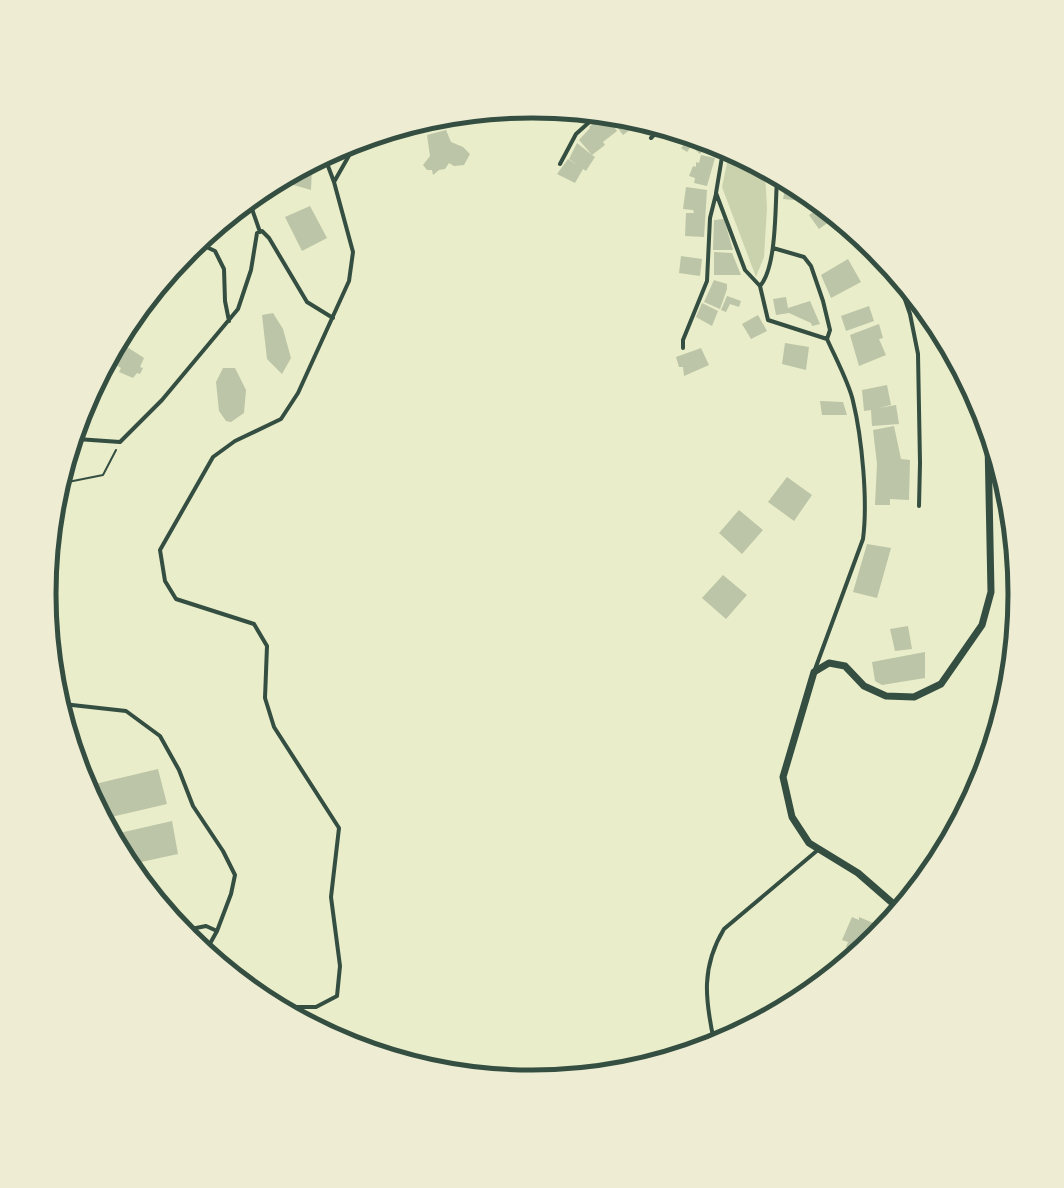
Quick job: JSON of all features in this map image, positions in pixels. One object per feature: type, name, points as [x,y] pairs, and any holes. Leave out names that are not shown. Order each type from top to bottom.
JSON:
[{"type":"street","points":[[560,164],[576,134],[589,122]]},
{"type":"street","points":[[651,138],[655,134]]},
{"type":"street","points":[[334,182],[350,154]]},
{"type":"street","points":[[683,348],[684,340],[707,281],[710,218],[722,158]]},
{"type":"street","points":[[295,1006],[316,1007],[336,996],[340,966],[331,897],[339,828],[274,727],[265,698],[267,646],[254,624],[176,599],[165,581],[160,550],[213,457],[235,441],[281,419],[298,393],[349,282],[353,252],[328,164]]},
{"type":"street","points":[[760,286],[765,281],[773,248],[777,186]]},
{"type":"street","points":[[716,193],[745,270],[760,286],[768,320],[827,339]]},
{"type":"street","points":[[252,209],[260,232]]},
{"type":"street","points":[[260,232],[262,231],[269,238],[307,302],[333,318]]},
{"type":"street","points":[[82,439],[120,442],[162,400],[238,309],[251,270],[257,234],[260,232]]},
{"type":"street","points":[[206,247],[215,251],[224,269],[225,301],[229,321]]},
{"type":"street","points":[[773,248],[804,257],[811,266],[823,301],[830,330],[827,339],[853,400],[860,448],[866,518],[863,539],[814,672],[783,777],[792,817],[809,843],[858,873],[893,904]]},
{"type":"street","points":[[904,297],[910,314],[918,354],[920,463],[919,506]]},
{"type":"street","points":[[814,672],[828,663],[845,666],[864,686],[886,696],[914,697],[941,684],[982,625],[991,592],[988,459]]},
{"type":"street","points":[[69,705],[126,711],[160,736],[179,770],[193,806],[223,851],[236,875],[231,894],[217,931],[210,944]]},
{"type":"street","points":[[713,1035],[707,1008],[707,976],[714,946],[724,929],[819,849]]},
{"type":"street","points":[[193,929],[206,926],[217,931]]},
{"type":"path","points":[[70,482],[103,475],[120,442]]},
{"type":"green space","points":[[728,160],[765,179],[767,208],[764,257],[756,277],[722,187]]},
{"type":"building","points":[[595,122],[613,125],[617,131],[603,142],[605,145],[592,155],[579,140],[590,128],[589,127]]},
{"type":"building","points":[[616,126],[632,129],[623,135]]},
{"type":"building","points":[[446,130],[451,142],[463,147],[470,154],[464,165],[454,166],[449,163],[445,169],[439,170],[433,175],[432,170],[427,170],[423,165],[430,156],[427,135]]},
{"type":"building","points":[[577,143],[595,157],[586,171],[583,169],[575,183],[557,174],[568,159],[579,166],[569,159]]},
{"type":"building","points":[[685,143],[703,150],[700,154],[691,146],[687,152],[681,148]]},
{"type":"building","points":[[701,155],[715,158],[707,186],[694,183],[695,178],[689,176],[693,166],[696,167],[696,162],[699,163]]},
{"type":"building","points":[[312,172],[311,190],[291,184]]},
{"type":"building","points":[[686,187],[707,190],[704,237],[685,236],[686,213],[694,213],[693,210],[683,209]]},
{"type":"building","points":[[785,191],[800,200],[783,199]]},
{"type":"building","points":[[310,206],[327,238],[302,251],[285,217]]},
{"type":"building","points":[[815,211],[829,222],[819,229],[809,215]]},
{"type":"building","points":[[724,219],[733,250],[713,250],[714,220]]},
{"type":"building","points":[[714,252],[732,253],[741,275],[714,275]]},
{"type":"building","points":[[681,256],[702,259],[700,276],[679,273]]},
{"type":"building","points":[[848,259],[861,282],[831,298],[821,275]]},
{"type":"building","points":[[714,280],[727,284],[727,289],[720,309],[704,302]]},
{"type":"building","points":[[727,296],[741,301],[739,307],[730,304],[726,312],[721,310]]},
{"type":"building","points":[[786,297],[788,308],[810,301],[820,324],[812,326],[811,323],[789,313],[776,315],[773,299]]},
{"type":"building","points":[[702,303],[718,311],[712,326],[696,317]]},
{"type":"building","points":[[869,306],[874,321],[846,331],[841,316]]},
{"type":"building","points":[[273,313],[283,329],[291,358],[282,374],[267,359],[262,315]]},
{"type":"building","points":[[758,315],[767,331],[751,339],[742,324]]},
{"type":"building","points":[[879,324],[883,338],[879,339],[886,355],[859,366],[850,335]]},
{"type":"building","points":[[785,343],[809,347],[806,370],[782,364]]},
{"type":"building","points":[[126,346],[144,358],[140,367],[143,368],[140,374],[137,373],[133,378],[119,372],[121,368],[115,365]]},
{"type":"building","points":[[701,348],[709,365],[684,376],[683,367],[679,367],[676,357]]},
{"type":"building","points":[[223,368],[235,368],[246,390],[244,413],[231,422],[226,421],[219,411],[216,382]]},
{"type":"building","points":[[887,385],[891,405],[879,408],[896,405],[899,424],[872,426],[871,410],[864,411],[862,390]]},
{"type":"building","points":[[820,401],[843,402],[847,415],[822,415]]},
{"type":"building","points":[[894,426],[901,459],[910,460],[909,500],[890,499],[890,505],[875,505],[877,464],[873,430]]},
{"type":"building","points":[[787,477],[812,495],[794,521],[768,502]]},
{"type":"building","points":[[739,510],[763,530],[742,554],[719,533]]},
{"type":"building","points":[[867,544],[891,548],[877,598],[853,592]]},
{"type":"building","points":[[723,575],[747,595],[726,619],[702,598]]},
{"type":"building","points":[[908,626],[912,649],[895,651],[890,629]]},
{"type":"building","points":[[925,652],[925,678],[882,685],[875,681],[872,662]]},
{"type":"building","points":[[158,769],[167,804],[112,817],[96,784]]},
{"type":"building","points":[[172,821],[178,854],[139,862],[120,833]]},
{"type":"building","points":[[852,917],[859,920],[859,917],[875,924],[850,949],[846,947],[848,942],[842,940]]}]
